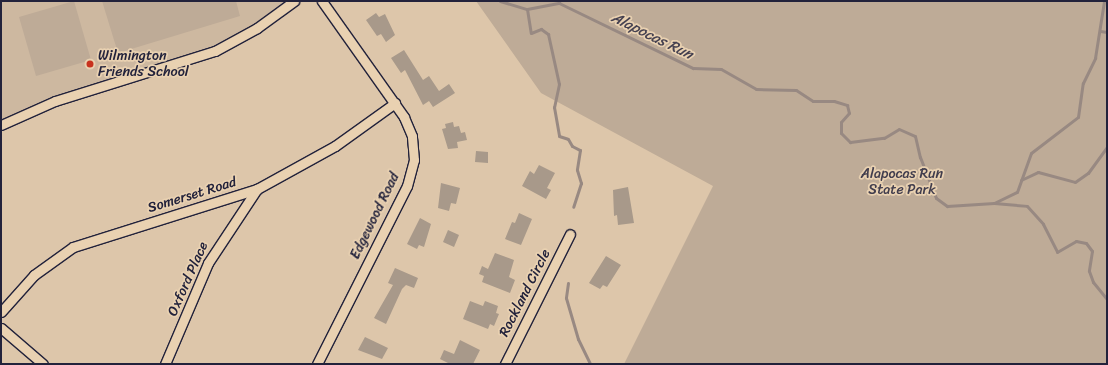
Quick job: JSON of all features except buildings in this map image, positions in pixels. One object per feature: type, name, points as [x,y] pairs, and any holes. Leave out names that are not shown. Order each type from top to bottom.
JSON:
[{"type":"street","points":[[1,125],[55,101],[215,51],[257,28],[294,1]]},
{"type":"street","name":"Edgewood Road","points":[[317,364],[412,171],[414,160],[412,136],[395,104],[322,1]]},
{"type":"street","name":"Somerset Road","points":[[1,312],[34,275],[73,247],[257,189],[335,146],[395,104]]},
{"type":"street","name":"Oxford Place","points":[[165,364],[208,262],[257,189]]},
{"type":"street","name":"Rockland Circle","points":[[506,364],[570,234]]},
{"type":"street","points":[[1,328],[43,364]]},
{"type":"shaded area","name":"Wilmington Friends School","points":[[1,1],[294,1],[230,44],[55,101],[1,125]]},
{"type":"green space","points":[[74,1],[91,60],[36,76],[19,17]]},
{"type":"green space","points":[[102,1],[236,1],[240,16],[118,53]]},
{"type":"green space","name":"Alapocas Run State Park","points":[[476,1],[1107,1],[1107,364],[624,364],[713,186],[541,93]]},
{"type":"waterway","name":"Alapocas Run","points":[[500,1],[527,9],[559,3],[693,68],[721,69],[756,89],[796,90],[813,101],[834,101],[847,105],[849,113],[841,122],[841,133],[850,142],[884,138],[899,129],[915,136],[920,157],[936,198],[947,206],[994,203],[1027,206],[1043,224],[1057,252],[1076,241],[1086,243],[1092,251],[1089,271],[1093,282],[1107,299]]},
{"type":"waterway","points":[[994,203],[1017,192],[1031,153],[1078,117],[1083,83],[1095,58],[1104,1]]},
{"type":"waterway","points":[[527,9],[531,33],[541,29],[548,34],[559,84],[554,107],[559,136],[568,139],[572,146],[580,150],[577,170],[581,183],[573,207]]},
{"type":"waterway","points":[[1100,31],[1107,32]]},
{"type":"waterway","points":[[1021,180],[1038,172],[1075,182],[1088,173],[1107,147]]},
{"type":"waterway","points":[[568,283],[566,298],[578,339],[590,364]]},
{"type":"place","name":"Wilmington Friends School","points":[[90,64]]}]
